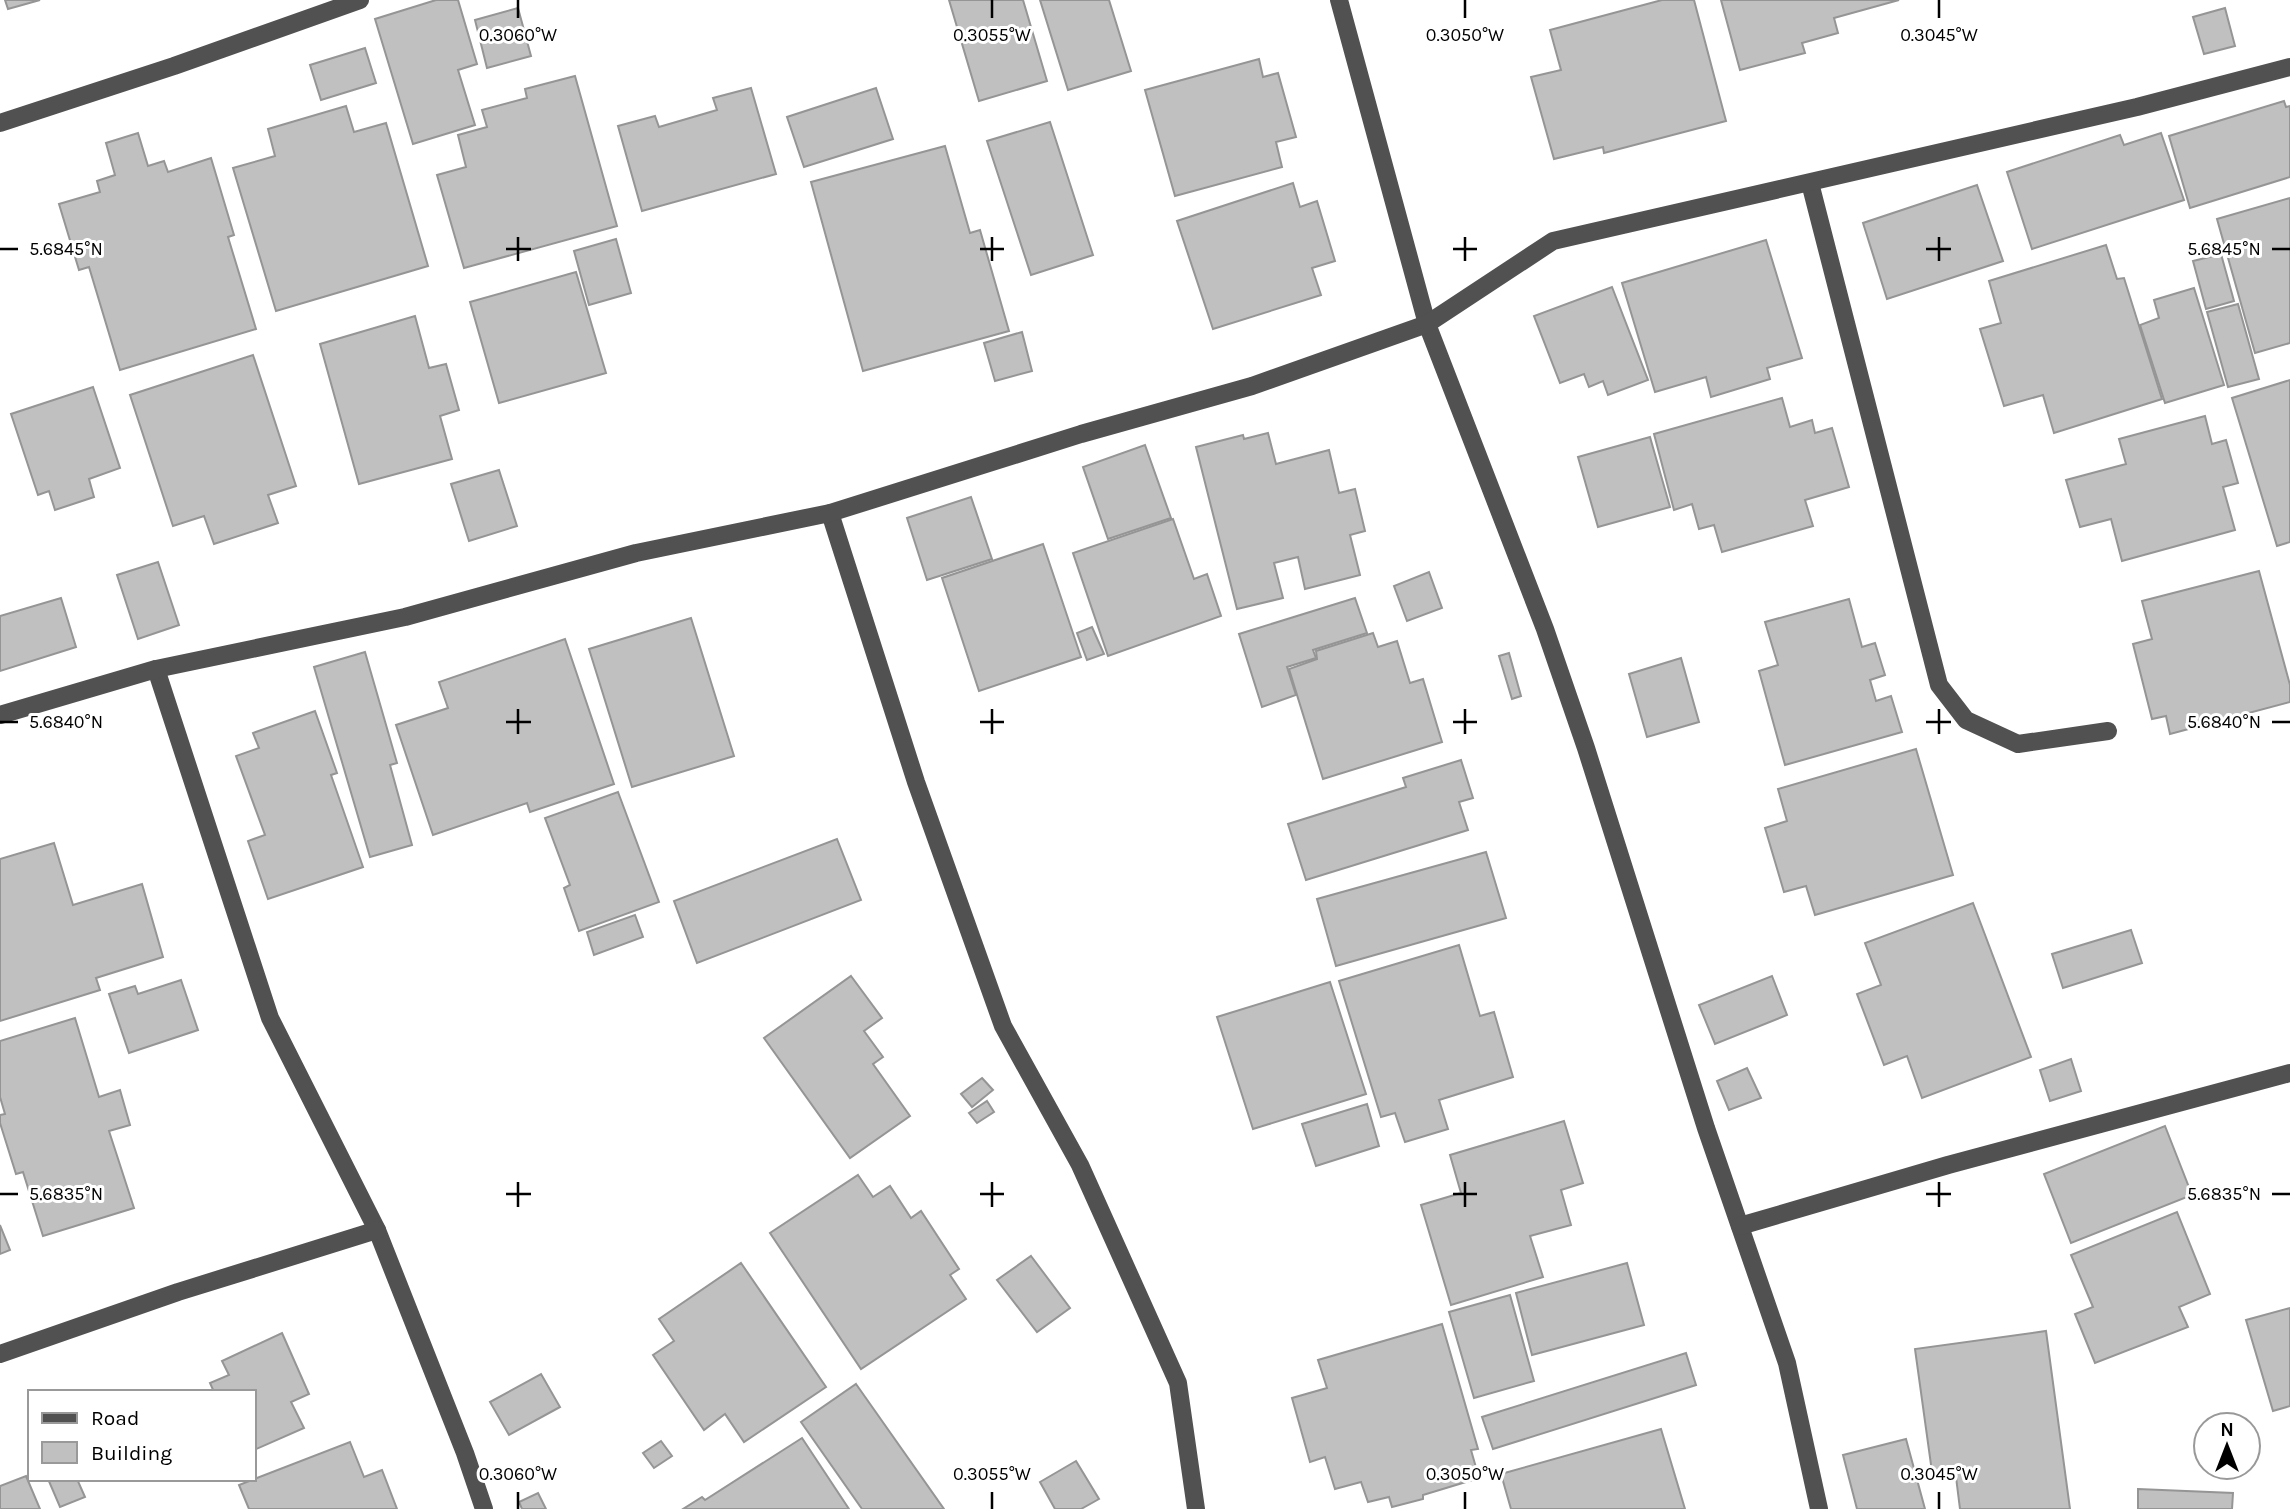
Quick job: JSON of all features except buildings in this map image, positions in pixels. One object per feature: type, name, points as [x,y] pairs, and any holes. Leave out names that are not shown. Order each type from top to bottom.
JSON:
[{"type":"street","points":[[0,123],[174,66],[360,0]]},
{"type":"street","points":[[1339,0],[1427,324],[1545,629],[1586,748],[1706,1128],[1787,1363],[1819,1509]]},
{"type":"street","points":[[0,715],[156,669],[405,617],[636,552],[830,513],[1081,434],[1252,386],[1427,324],[1553,241],[2137,107],[2290,67]]},
{"type":"street","points":[[1810,183],[1940,685],[1966,720],[2018,744],[2108,731]]},
{"type":"street","points":[[830,513],[916,782],[1003,1026],[1080,1165],[1178,1383],[1196,1509]]},
{"type":"street","points":[[156,669],[270,1018],[377,1230],[465,1453],[484,1509]]},
{"type":"street","points":[[1740,1226],[1948,1165],[2290,1073]]},
{"type":"street","points":[[0,1353],[178,1292],[377,1230]]}]
